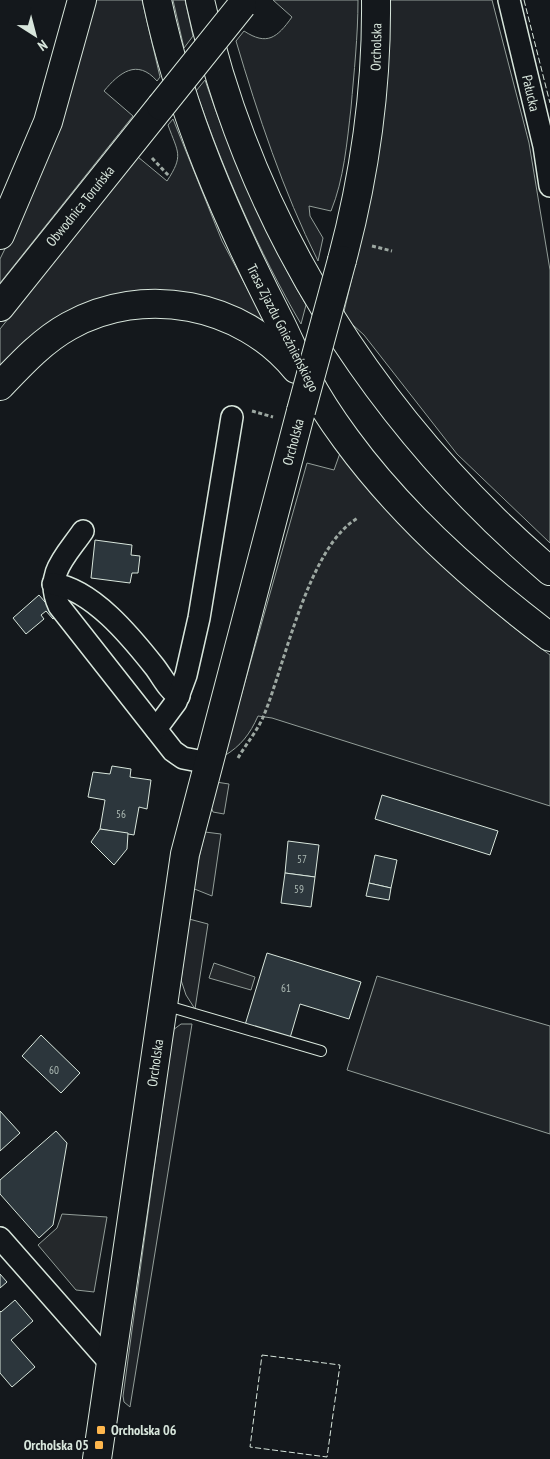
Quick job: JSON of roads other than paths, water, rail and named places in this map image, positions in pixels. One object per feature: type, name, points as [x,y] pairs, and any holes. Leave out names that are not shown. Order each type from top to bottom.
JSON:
[{"type":"main road","points":[[0,235],[48,122],[82,0]]},
{"type":"main road","name":"Trasa Zjazdu Gnieźnieńskiego","points":[[157,0],[180,88],[209,170],[306,378],[301,410],[364,461],[420,523],[481,580],[550,637]]},
{"type":"main road","points":[[200,0],[216,61],[245,148],[287,241],[341,337],[395,410],[435,458],[492,519],[550,571]]},
{"type":"main road","name":"Orcholska","points":[[97,1459],[185,854],[301,410],[353,220],[373,103],[377,52],[376,0]]},
{"type":"main road","name":"Obwodnica Toruńska","points":[[0,307],[244,2]]},
{"type":"main road","points":[[0,386],[39,347],[69,326],[91,316],[122,306],[160,303],[201,309],[227,318],[246,328],[282,354],[301,410]]},
{"type":"street","name":"Pałucka","points":[[509,0],[544,146],[550,186]]},
{"type":"street","points":[[156,729],[179,696],[186,675],[240,413]]},
{"type":"street","points":[[83,532],[57,569],[53,584],[59,606],[178,756],[208,764]]},
{"type":"street","points":[[53,584],[71,589],[111,618],[149,660],[172,691],[179,696]]},
{"type":"street","points":[[0,1238],[111,1364]]},
{"type":"lane","points":[[163,1005],[321,1051]]},
{"type":"place","name":"Orcholska 06","points":[[101,1430]]},
{"type":"place","name":"Orcholska 05","points":[[99,1445]]}]
